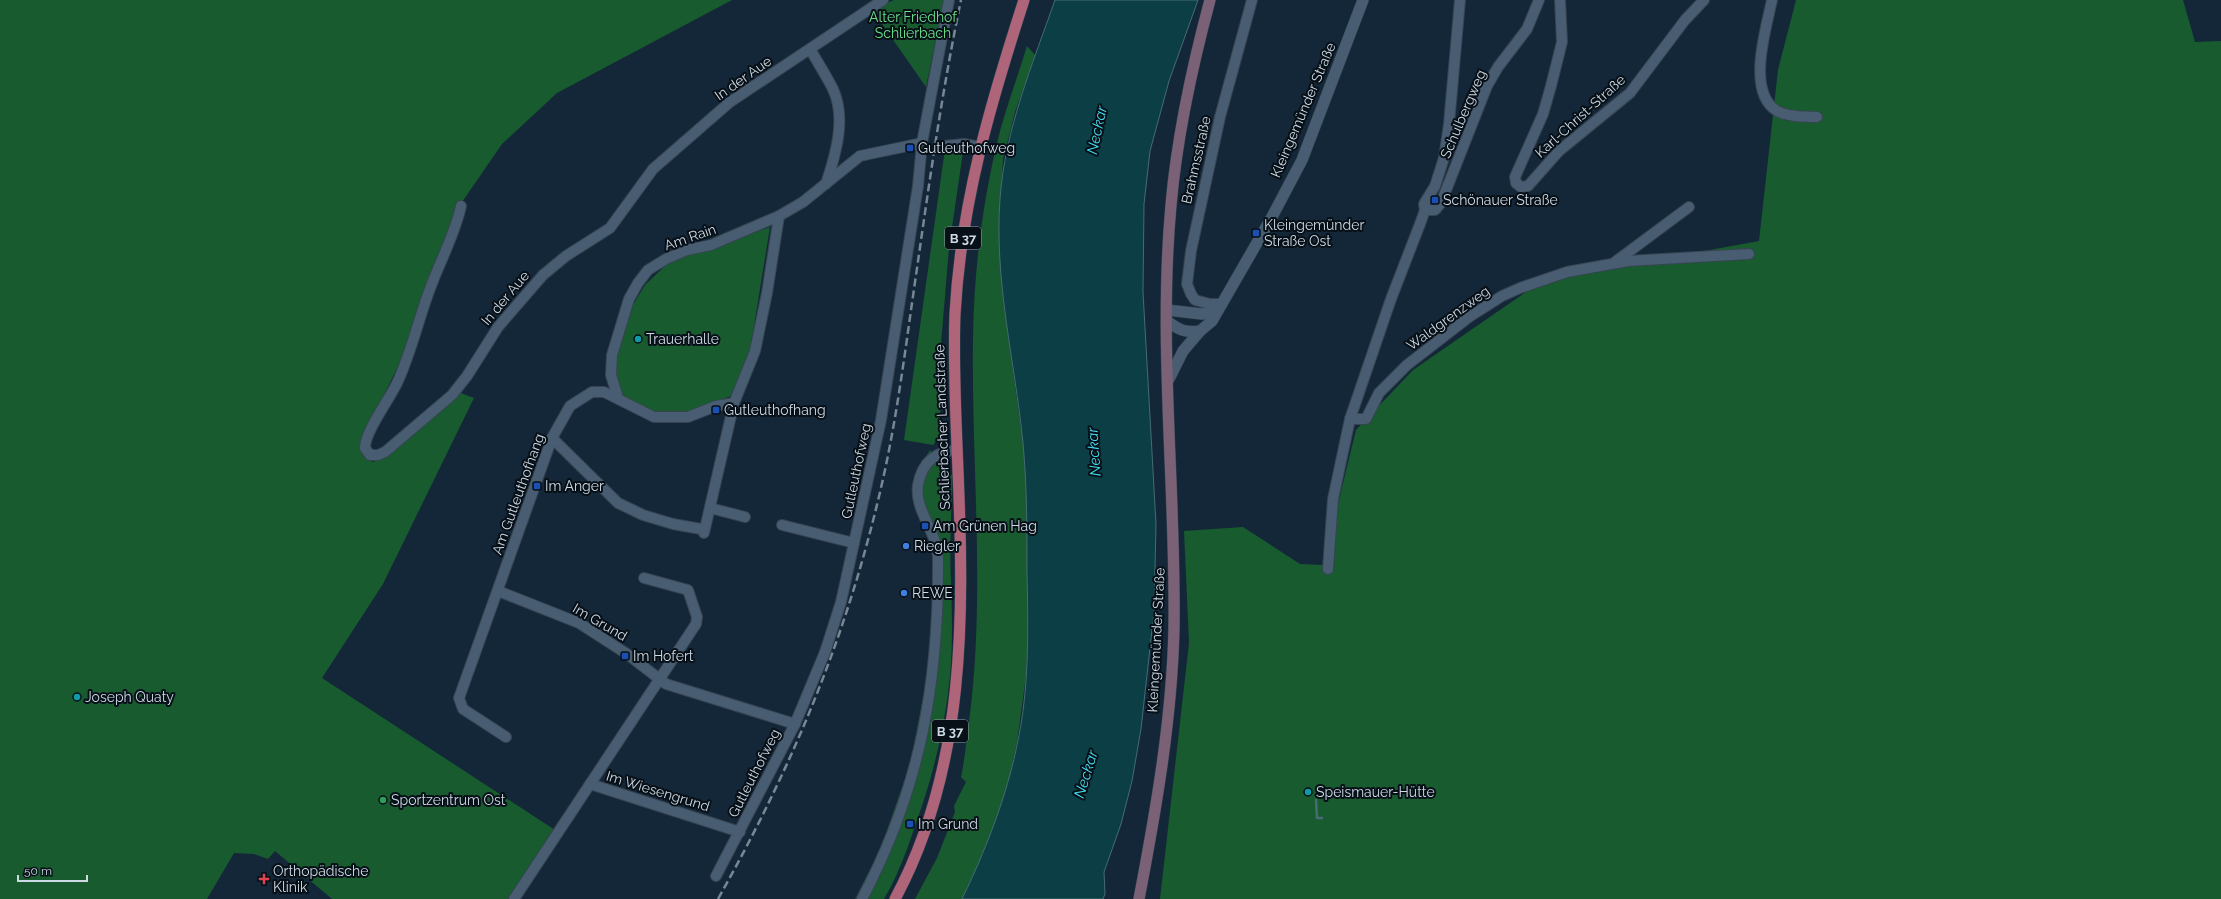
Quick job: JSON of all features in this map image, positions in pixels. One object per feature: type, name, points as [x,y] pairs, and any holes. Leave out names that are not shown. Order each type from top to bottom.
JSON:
[{"type":"main road","name":"Schlierbacher Landstraße","points":[[895,899],[913,861],[936,799],[946,762],[953,714],[959,655],[961,592],[957,450],[956,313],[961,251],[980,147],[1024,0]]},
{"type":"main road","name":"Kleingemünder Straße","points":[[1139,899],[1165,747],[1174,631],[1174,548],[1167,322],[1168,253],[1174,180],[1191,75],[1210,0]]},
{"type":"street","name":"In der Aue","points":[[461,206],[456,228],[430,286],[406,364],[389,400],[366,438],[365,448],[370,455],[378,455],[385,452],[445,402],[467,376],[498,327],[518,302],[550,269],[610,228],[653,169],[730,102],[883,0]]},
{"type":"street","name":"Gutleuthofweg","points":[[716,876],[795,724],[834,627],[881,420],[919,178],[927,147],[949,0]]},
{"type":"street","name":"Brahmsstraße","points":[[1219,308],[1195,300],[1188,289],[1187,277],[1190,251],[1220,117],[1252,0]]},
{"type":"street","name":"Kleingemünder Straße","points":[[1169,379],[1182,352],[1200,331],[1212,321],[1273,215],[1302,160],[1363,0]]},
{"type":"street","points":[[1328,569],[1333,499],[1350,419],[1389,304],[1425,210],[1424,204],[1437,181],[1446,148],[1460,0]]},
{"type":"street","name":"Schulbergweg","points":[[1425,210],[1433,211],[1438,207],[1488,86],[1498,67],[1527,30],[1539,0]]},
{"type":"street","name":"Karl-Christ-Straße","points":[[1560,0],[1562,42],[1546,104],[1515,177],[1516,183],[1521,187],[1528,186],[1559,151],[1626,97],[1689,16],[1704,0]]},
{"type":"street","points":[[1772,0],[1760,64],[1762,90],[1770,105],[1779,112],[1817,117]]},
{"type":"street","points":[[810,49],[832,88],[838,106],[839,128],[834,158],[826,184]]},
{"type":"street","points":[[944,146],[964,144],[980,147]]},
{"type":"street","points":[[552,438],[618,503],[643,515],[674,524],[701,529],[704,532],[734,403],[755,351],[767,292],[779,216],[826,184],[860,156],[885,149],[927,147]]},
{"type":"street","points":[[885,149],[897,152],[916,151]]},
{"type":"street","name":"Waldgrenzweg","points":[[1612,265],[1689,206]]},
{"type":"street","name":"Am Rain","points":[[618,398],[611,375],[612,355],[618,330],[630,299],[638,283],[648,270],[666,259],[687,250],[711,245],[779,216]]},
{"type":"street","name":"Waldgrenzweg","points":[[1350,419],[1366,419],[1379,393],[1398,373],[1469,317],[1502,296],[1520,288],[1567,272],[1636,260],[1749,254]]},
{"type":"street","points":[[1167,310],[1202,314],[1219,308]]},
{"type":"street","points":[[1167,322],[1179,330],[1188,332],[1200,331]]},
{"type":"street","name":"Am Gutleuthofhang","points":[[506,737],[463,709],[459,702],[552,438],[570,406],[584,395],[592,392],[604,392],[654,417],[688,417],[716,406],[734,403]]},
{"type":"street","points":[[862,899],[880,863],[904,805],[919,747],[933,680],[937,640],[938,551],[933,533],[920,504],[918,483],[923,470],[934,456],[944,451],[957,450]]},
{"type":"street","points":[[710,508],[745,517]]},
{"type":"street","points":[[782,525],[854,543]]},
{"type":"street","points":[[514,899],[696,624],[697,617],[688,590],[644,578]]},
{"type":"street","name":"Im Grund","points":[[498,591],[579,623],[627,654],[666,684],[795,724]]},
{"type":"street","name":"Im Wiesengrund","points":[[590,784],[740,832]]},
{"type":"green space","points":[[0,0],[732,0],[557,93],[502,144],[460,205],[403,356],[360,444],[364,457],[373,462],[389,454],[458,392],[474,398],[383,584],[322,678],[555,830],[510,899],[332,899],[275,851],[268,859],[254,854],[234,853],[207,899],[0,899]]},
{"type":"green space","name":"Alter Friedhof Schlierbach","points":[[894,0],[944,0],[926,87],[873,11]]},
{"type":"green space","points":[[1796,0],[2183,0],[2195,42],[2221,41],[2221,899],[1160,899],[1189,643],[1184,531],[1243,527],[1300,564],[1323,565],[1356,430],[1413,370],[1539,283],[1616,267],[1759,241],[1778,70]]},
{"type":"green space","points":[[1027,46],[1035,55],[1015,112],[1003,160],[999,230],[1003,299],[1023,443],[1027,498],[1028,640],[1026,676],[1017,743],[1005,796],[983,856],[962,899],[915,899],[937,858],[955,812],[954,806],[966,782],[961,777],[969,722],[977,626],[977,530],[973,385],[975,285],[980,233],[994,156],[1003,120]]},
{"type":"green space","points":[[964,145],[949,248],[941,344],[940,436],[933,445],[904,440],[945,149]]},
{"type":"green space","points":[[770,227],[749,357],[731,396],[698,410],[687,413],[669,414],[644,408],[621,395],[614,365],[628,313],[645,285],[669,262]]},
{"type":"green space","points":[[930,450],[940,468],[952,475],[950,555],[952,652],[945,715],[927,792],[908,847],[893,882],[884,899],[855,899],[880,850],[910,765],[933,646],[935,565],[931,539],[916,511],[912,493],[915,474]]},
{"type":"water","name":"Neckar","points":[[1055,0],[1198,0],[1169,81],[1150,151],[1144,204],[1143,292],[1156,524],[1154,612],[1141,729],[1132,781],[1121,824],[1104,872],[1105,894],[1103,899],[962,899],[992,831],[1000,807],[1014,760],[1025,694],[1028,624],[1025,475],[1023,443],[1006,321],[1000,260],[1000,199],[1007,148],[1021,98]]},
{"type":"waterway","points":[[1316,800],[1317,818],[1322,818]]},
{"type":"tunnel","points":[[931,149],[944,146]]},
{"type":"railway","points":[[718,899],[746,848],[795,747],[836,643],[854,590],[869,535],[883,479],[897,408],[935,144],[961,0]]},
{"type":"place","name":"Gutleuthofweg","points":[[910,148]]},
{"type":"place","name":"Schönauer Straße","points":[[1435,200]]},
{"type":"place","name":"Kleingemünder Straße Ost","points":[[1256,233]]},
{"type":"place","name":"Trauerhalle","points":[[638,339]]},
{"type":"place","name":"Gutleuthofhang","points":[[716,410]]},
{"type":"place","name":"Im Anger","points":[[537,486]]},
{"type":"place","name":"Am Grünen Hag","points":[[925,526]]},
{"type":"place","name":"Riegler","points":[[906,546]]},
{"type":"place","name":"REWE","points":[[904,593]]},
{"type":"place","name":"Im Hofert","points":[[625,656]]},
{"type":"place","name":"Joseph Quaty","points":[[77,697]]},
{"type":"place","name":"Speismauer-Hütte","points":[[1308,792]]},
{"type":"place","name":"Sportzentrum Ost","points":[[383,800]]},
{"type":"place","name":"Im Grund","points":[[910,824]]},
{"type":"place","name":"Orthopädische Klinik","points":[[264,879]]}]
